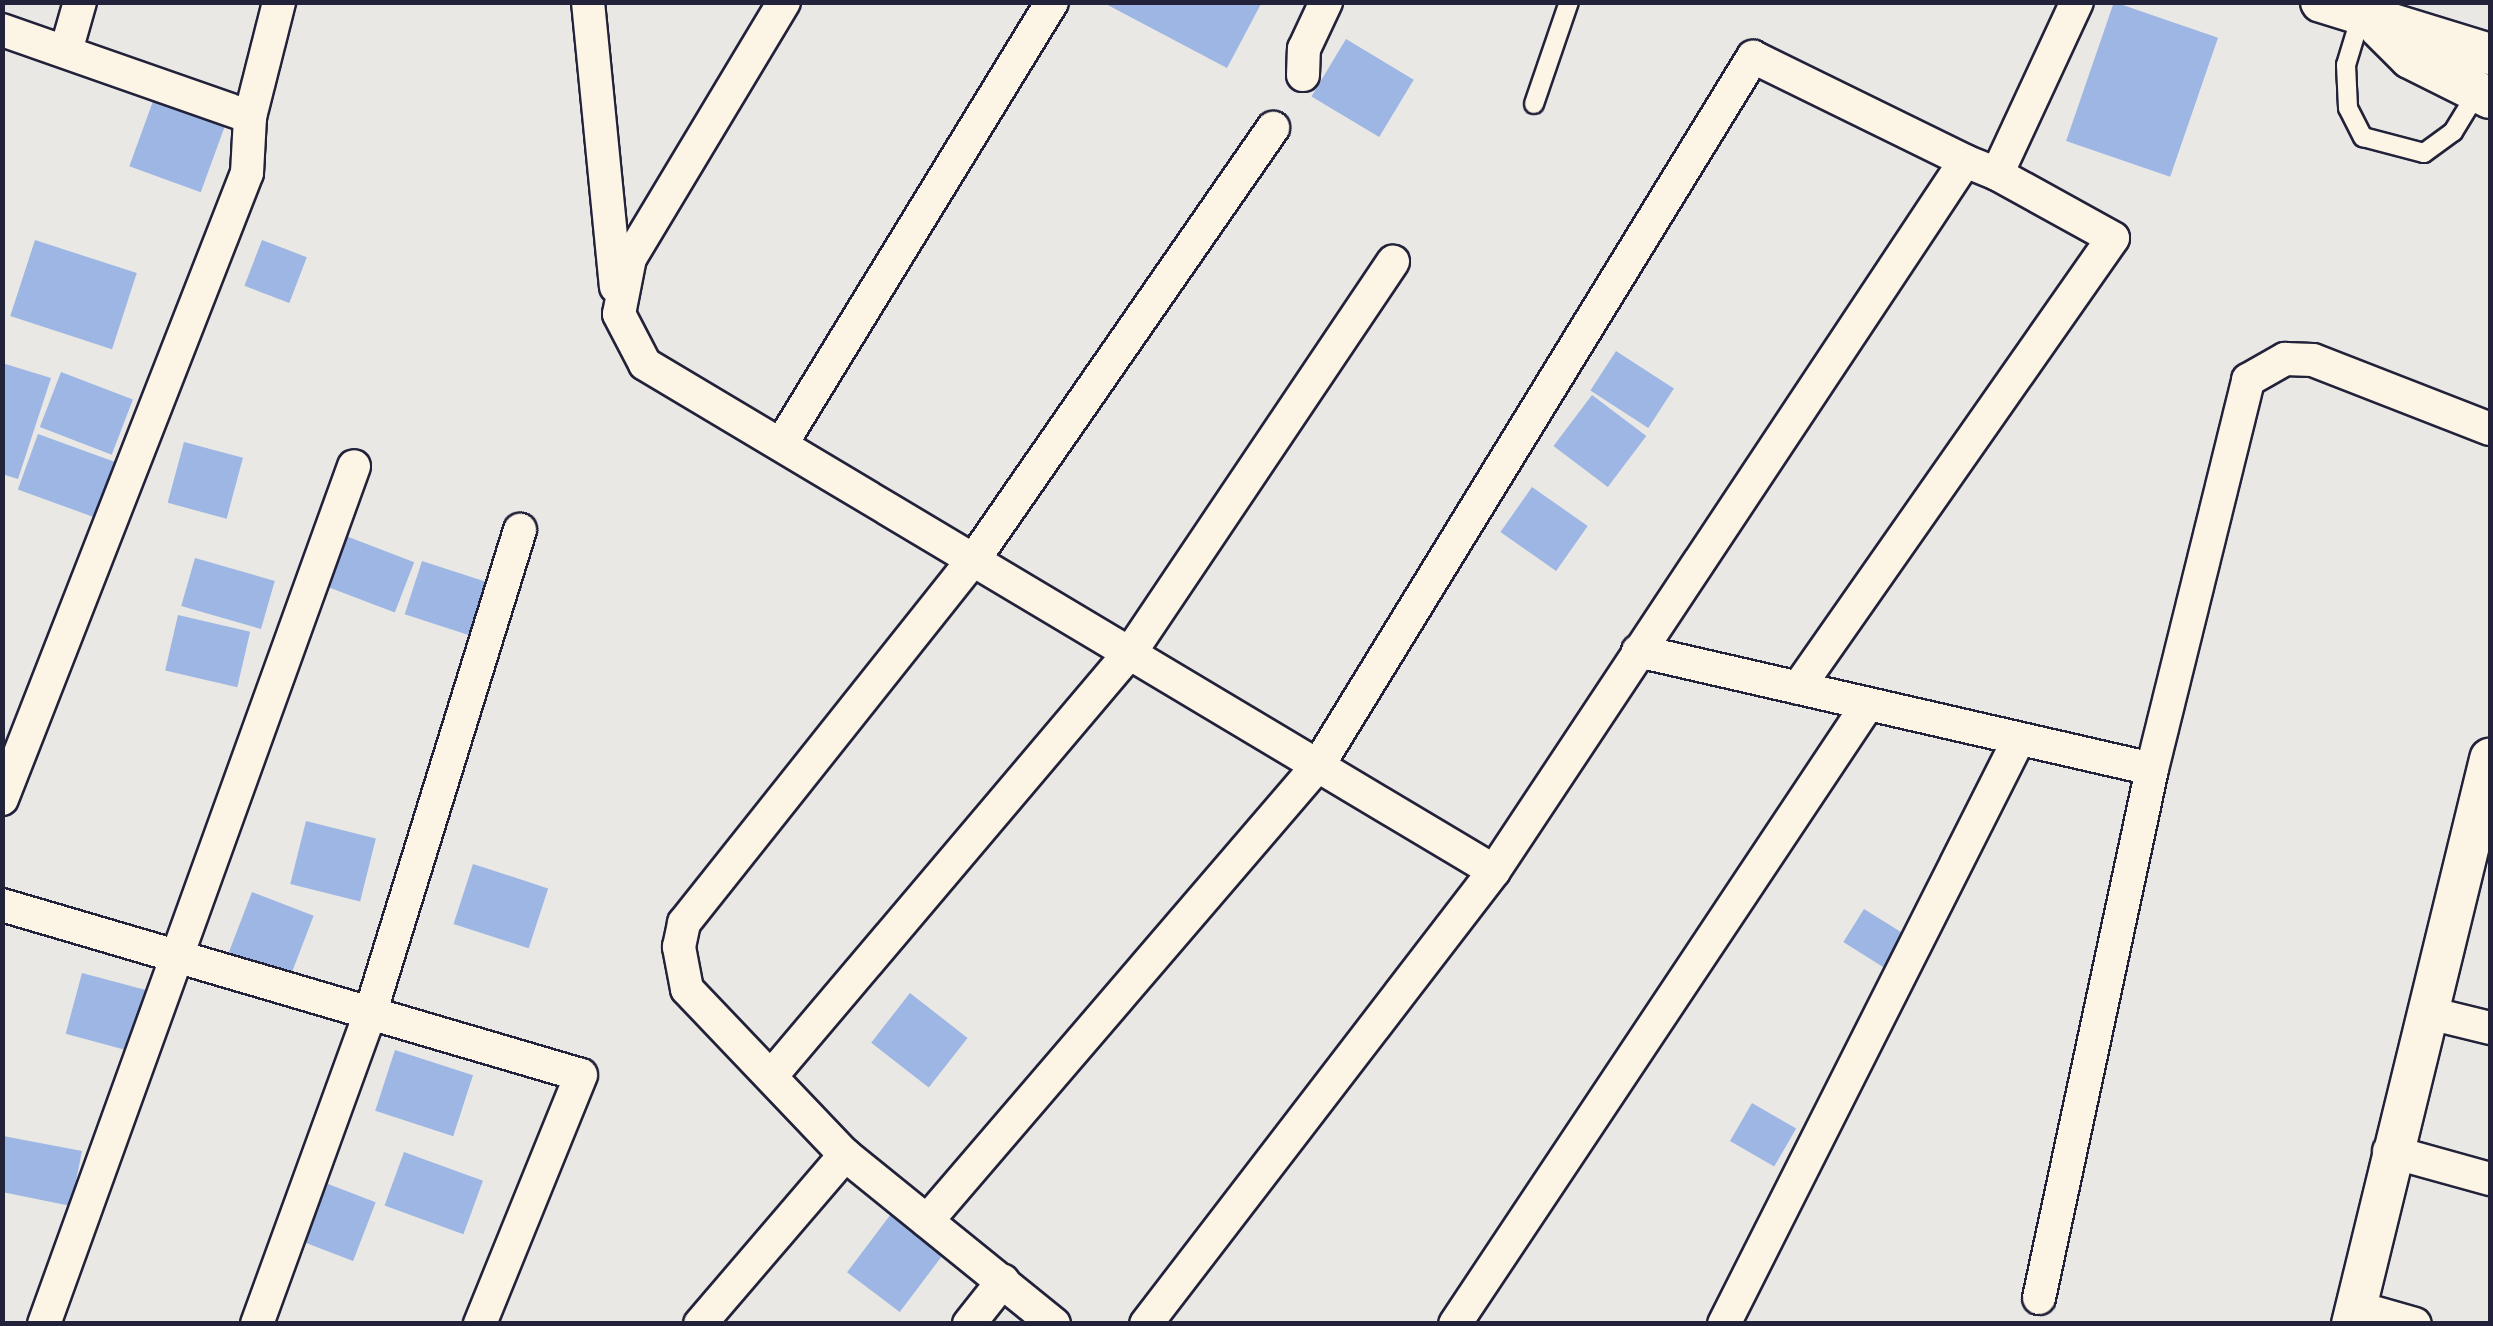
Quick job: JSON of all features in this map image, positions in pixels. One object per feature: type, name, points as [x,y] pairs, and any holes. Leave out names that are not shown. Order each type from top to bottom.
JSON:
[{"type":"street","points":[[66,51],[80,2]]},
{"type":"street","points":[[2,799],[247,173],[250,116],[279,2]]},
{"type":"street","points":[[588,2],[619,314],[645,364],[977,555],[1494,870]]},
{"type":"street","points":[[619,314],[630,258],[784,2]]},
{"type":"street","points":[[782,442],[1052,2]]},
{"type":"street","points":[[1303,76],[1304,50],[1326,2]]},
{"type":"street","points":[[1997,174],[2077,2]]},
{"type":"street","points":[[2321,2],[2369,23],[2410,58],[2486,81]]},
{"type":"street","points":[[2,30],[250,116]]},
{"type":"street","points":[[927,1220],[1319,764],[1753,57],[1997,174],[2113,238],[1798,688]]},
{"type":"street","points":[[1054,1324],[845,1155],[774,1074],[687,989],[684,923],[977,555],[1273,128]]},
{"type":"street","points":[[1146,1324],[1494,870],[1965,161]]},
{"type":"street","points":[[774,1074],[1132,650],[1393,262]]},
{"type":"street","points":[[2039,1298],[2152,769],[2248,380],[2285,359],[2313,360],[2490,429]]},
{"type":"street","points":[[44,1324],[182,956],[354,466]]},
{"type":"street","points":[[258,1324],[370,1014],[520,530]]},
{"type":"street","points":[[1638,651],[2152,769]]},
{"type":"street","points":[[1455,1324],[1868,704]]},
{"type":"street","points":[[1724,1324],[2019,739]]},
{"type":"street","points":[[2415,1324],[2354,1316],[2389,1151],[2425,1012],[2483,822],[2490,759]]},
{"type":"street","points":[[2,904],[581,1075],[480,1324]]},
{"type":"street","points":[[2425,1012],[2490,1028]]},
{"type":"street","points":[[2389,1151],[2490,1179]]},
{"type":"street","points":[[700,1324],[845,1155]]},
{"type":"street","points":[[969,1324],[1003,1282]]},
{"type":"lane","points":[[1534,104],[1569,2]]},
{"type":"lane","points":[[2369,23],[2346,65],[2348,108],[2362,137],[2424,153],[2453,132],[2486,81]]},
{"type":"building","points":[[1102,2],[1262,2],[1227,68]]},
{"type":"building","points":[[2114,2],[2218,38],[2170,177],[2066,141]]},
{"type":"building","points":[[1346,39],[1414,80],[1379,137],[1311,96]]},
{"type":"building","points":[[156,93],[227,119],[201,192],[129,166]]},
{"type":"building","points":[[35,240],[137,273],[112,349],[10,316]]},
{"type":"building","points":[[262,240],[307,257],[289,303],[244,286]]},
{"type":"building","points":[[1616,351],[1674,389],[1648,428],[1590,390]]},
{"type":"building","points":[[2,363],[51,378],[18,479],[2,474]]},
{"type":"building","points":[[61,372],[133,400],[112,455],[40,427]]},
{"type":"building","points":[[1592,395],[1646,436],[1608,487],[1553,446]]},
{"type":"building","points":[[38,434],[115,462],[95,517],[18,489]]},
{"type":"building","points":[[184,442],[243,458],[227,519],[168,503]]},
{"type":"building","points":[[1532,487],[1588,526],[1556,571],[1500,532]]},
{"type":"building","points":[[346,536],[414,562],[395,613],[327,586]]},
{"type":"building","points":[[195,558],[275,581],[261,629],[181,606]]},
{"type":"building","points":[[422,561],[490,583],[473,637],[405,614]]},
{"type":"building","points":[[178,615],[250,632],[237,687],[165,671]]},
{"type":"building","points":[[306,821],[376,838],[360,901],[290,884]]},
{"type":"building","points":[[473,864],[548,888],[529,948],[454,924]]},
{"type":"building","points":[[252,892],[314,916],[290,978],[228,955]]},
{"type":"building","points":[[1864,909],[1908,937],[1887,970],[1843,942]]},
{"type":"building","points":[[82,973],[147,990],[130,1051],[66,1034]]},
{"type":"building","points":[[910,993],[968,1038],[929,1088],[871,1043]]},
{"type":"building","points":[[395,1050],[473,1075],[453,1136],[375,1111]]},
{"type":"building","points":[[1752,1103],[1796,1128],[1774,1167],[1730,1141]]},
{"type":"building","points":[[3,1136],[82,1151],[71,1206],[2,1192]]},
{"type":"building","points":[[404,1152],[483,1181],[463,1234],[385,1206]]},
{"type":"building","points":[[315,1179],[376,1202],[353,1261],[292,1238]]},
{"type":"building","points":[[894,1210],[947,1250],[900,1312],[847,1272]]}]
